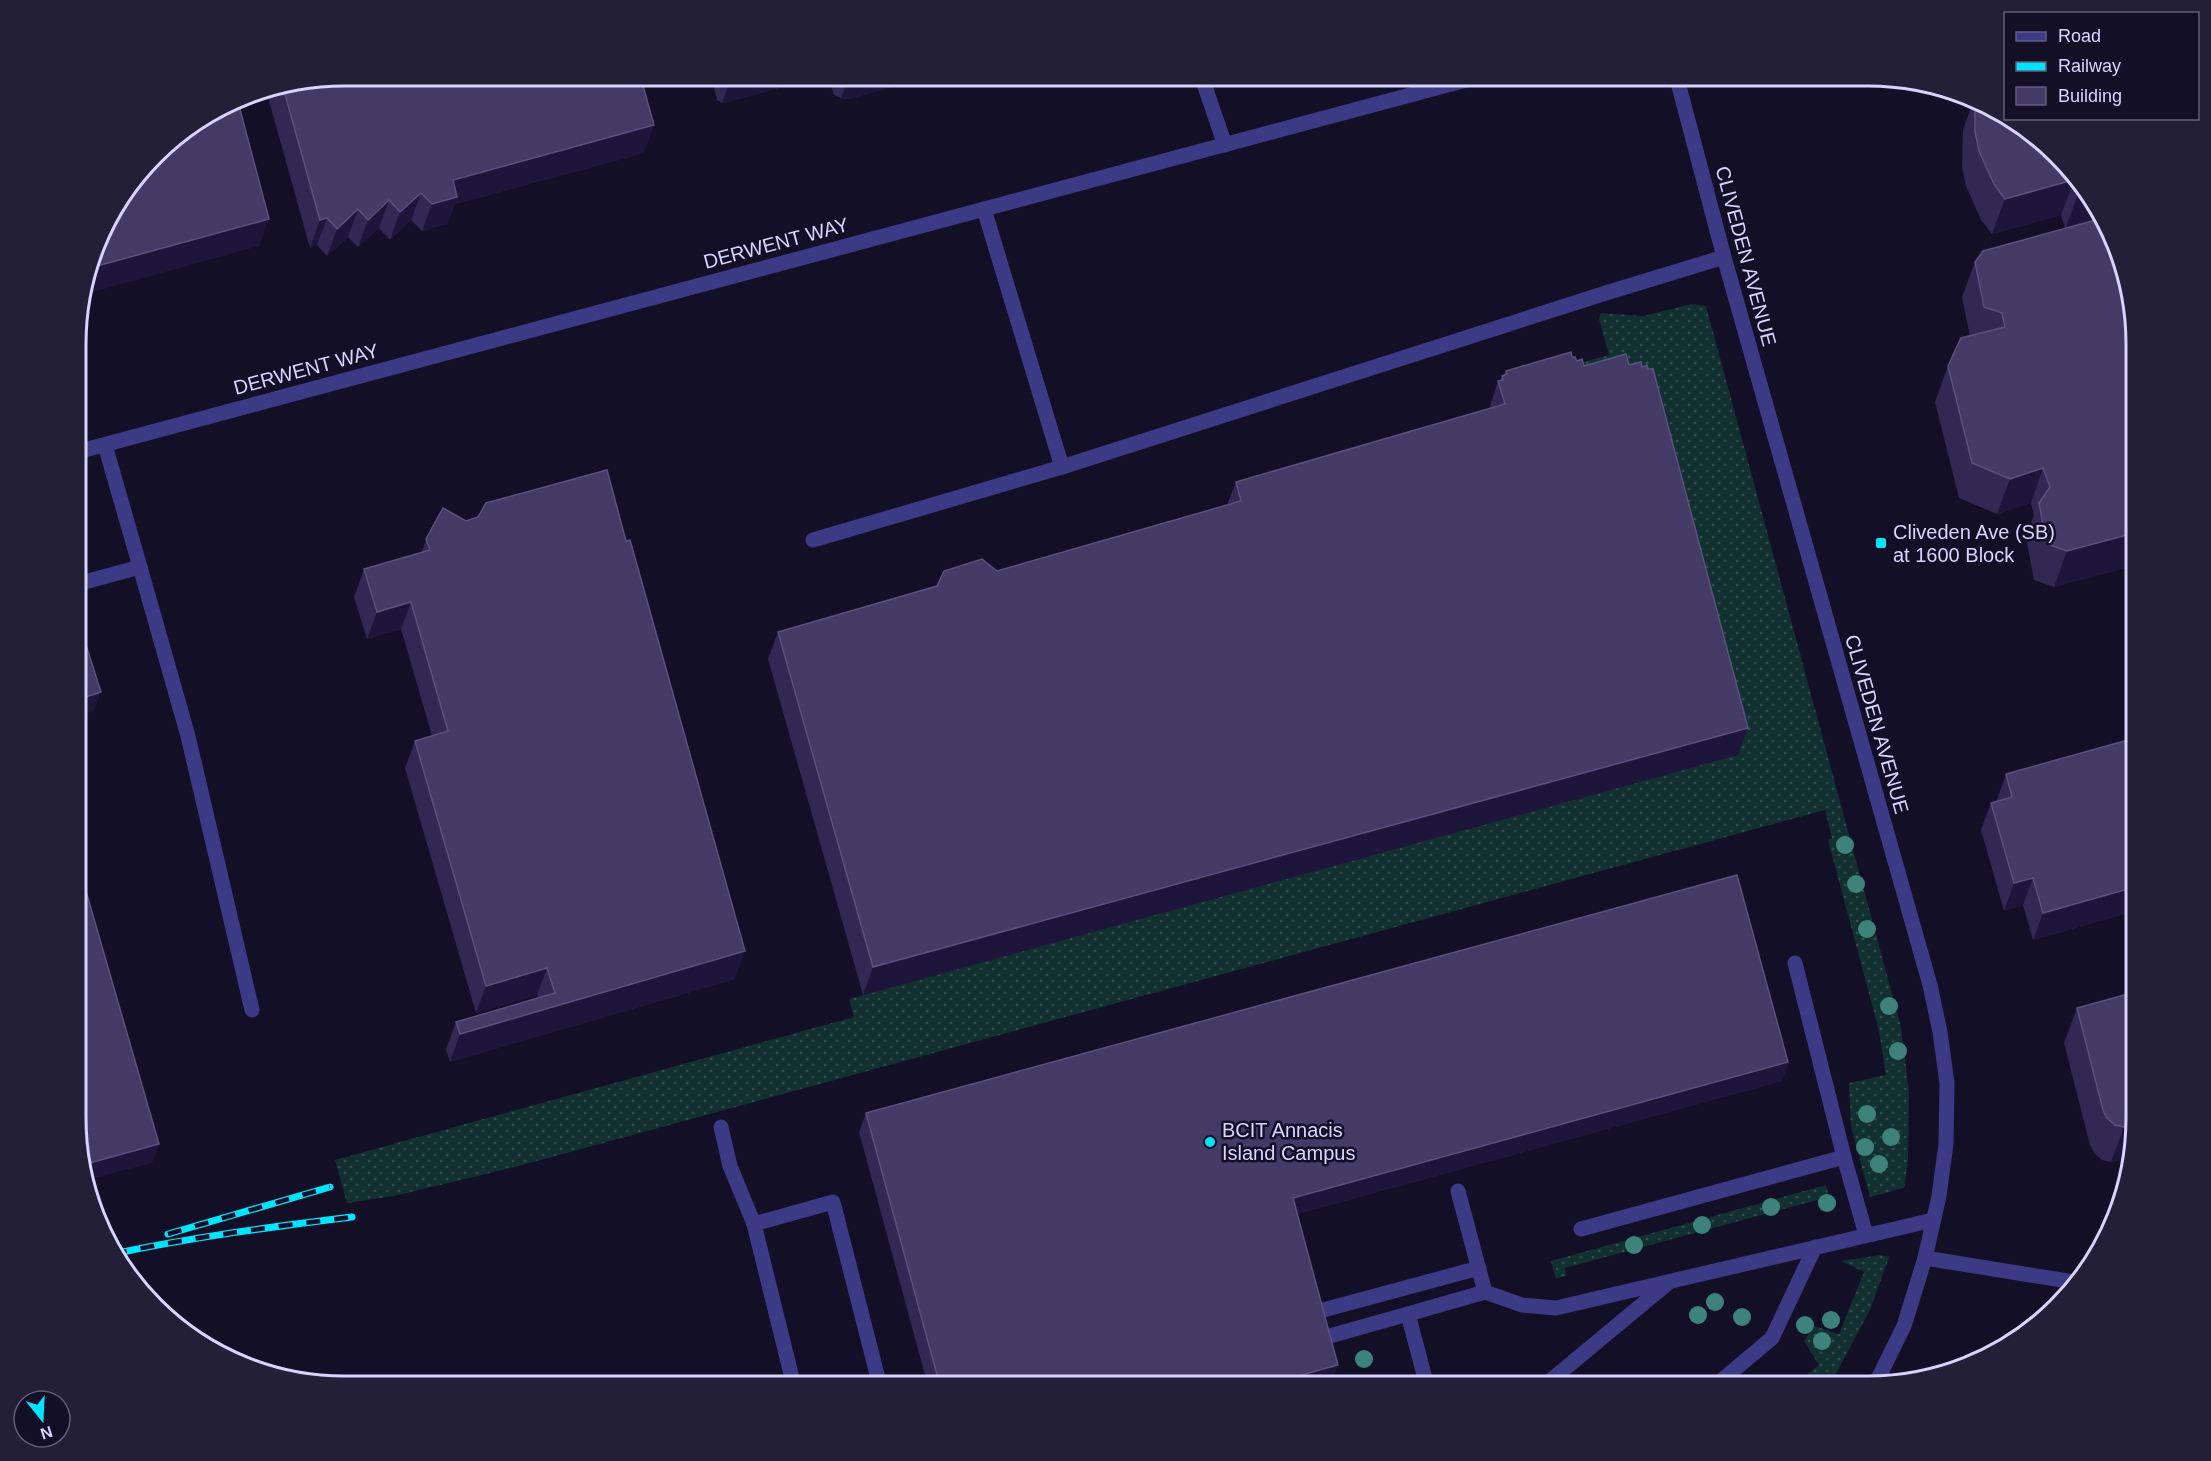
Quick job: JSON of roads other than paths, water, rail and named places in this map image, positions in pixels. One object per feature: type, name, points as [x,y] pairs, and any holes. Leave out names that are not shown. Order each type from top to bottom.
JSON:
[{"type":"street","points":[[1205,86],[1225,145]]},
{"type":"street","name":"DERWENT WAY","points":[[86,450],[1444,86]]},
{"type":"street","name":"CLIVEDEN AVENUE","points":[[1679,86],[1724,257],[1930,985],[1940,1032],[1947,1083],[1946,1144],[1933,1220],[1925,1258],[1904,1326],[1880,1375]]},
{"type":"street","points":[[984,209],[1062,467]]},
{"type":"street","points":[[813,540],[1062,467],[1724,257]]},
{"type":"street","points":[[105,445],[188,736],[252,1010]]},
{"type":"street","points":[[86,582],[140,567]]},
{"type":"street","points":[[1795,963],[1866,1235]]},
{"type":"street","points":[[721,1127],[730,1166],[754,1224],[792,1376]]},
{"type":"street","points":[[1581,1229],[1844,1157]]},
{"type":"street","points":[[1458,1191],[1485,1292]]},
{"type":"street","points":[[754,1224],[833,1202],[877,1376]]},
{"type":"street","points":[[1319,1339],[1485,1292],[1522,1305],[1556,1308],[1933,1220]]},
{"type":"street","points":[[1727,1376],[1772,1338],[1815,1247]]},
{"type":"street","points":[[1925,1258],[2067,1281]]},
{"type":"street","points":[[1312,1313],[1479,1268]]},
{"type":"street","points":[[1556,1376],[1670,1282]]},
{"type":"street","points":[[1408,1314],[1424,1376]]},
{"type":"railway","points":[[168,1234],[330,1187]]},
{"type":"railway","points":[[124,1252],[202,1237],[352,1217]]},
{"type":"place","name":"Cliveden Ave (SB) at 1600 Block","points":[[1881,543]]},
{"type":"place","name":"BCIT Annacis Island Campus","points":[[1210,1142]]}]
